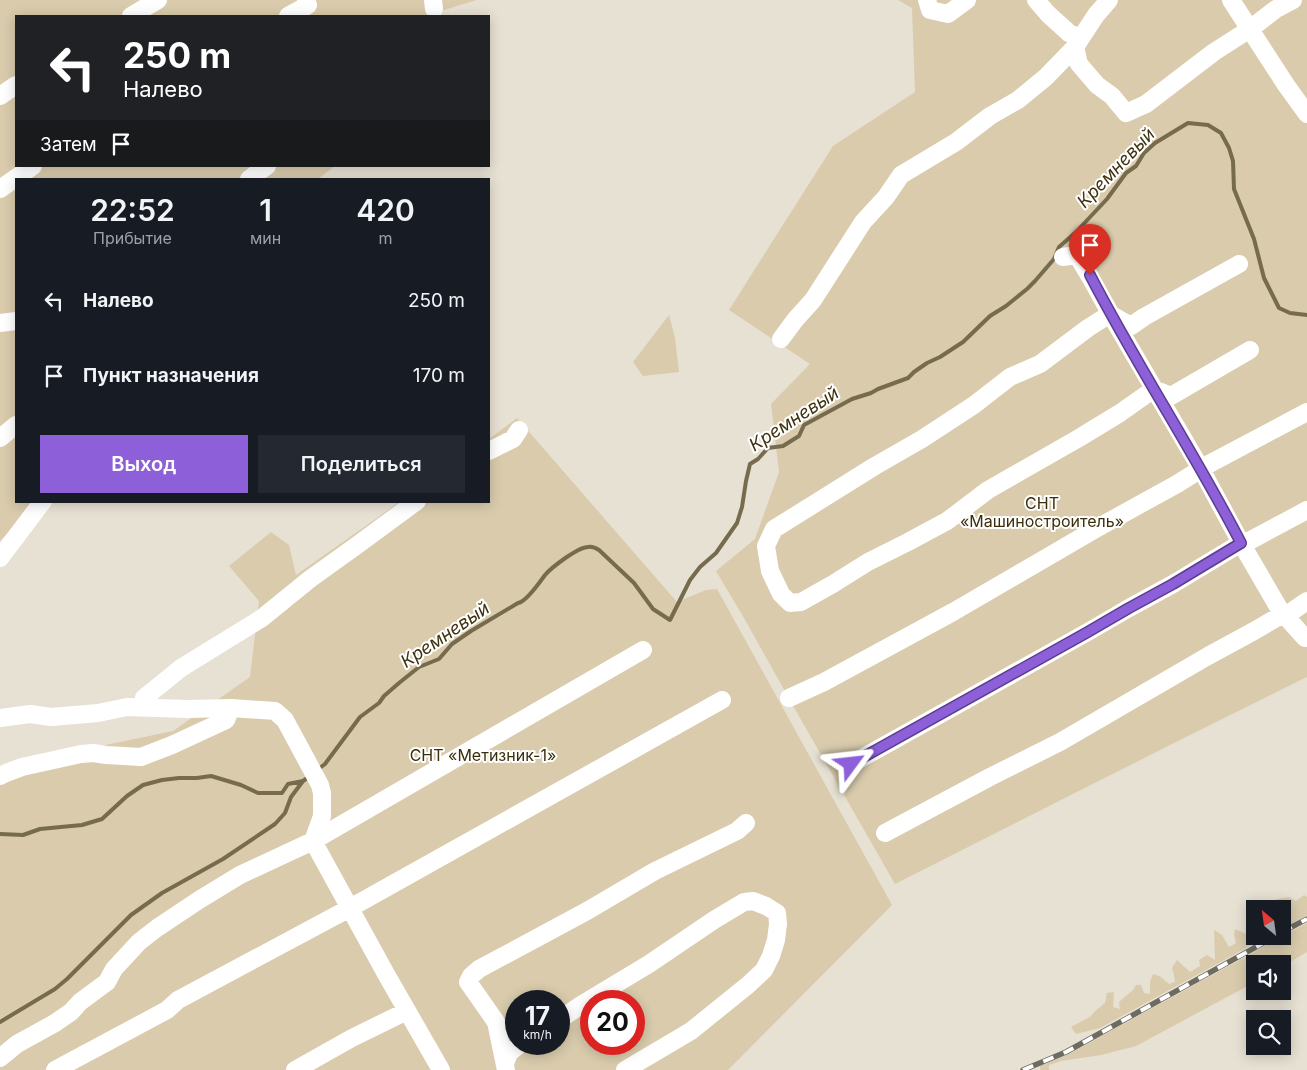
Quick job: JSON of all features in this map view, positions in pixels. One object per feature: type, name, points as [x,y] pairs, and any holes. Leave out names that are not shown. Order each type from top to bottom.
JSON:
[{"type":"lane","points":[[133,15],[158,0]]},
{"type":"lane","points":[[927,0],[930,10],[948,14],[967,0]]},
{"type":"lane","points":[[1036,0],[1078,43],[1079,64],[1097,85],[1112,96],[1126,113],[1146,104],[1248,25],[1293,0]]},
{"type":"lane","points":[[781,338],[813,300],[863,222],[886,197],[901,175],[948,147],[990,116],[1018,100],[1046,77],[1078,43],[1096,15],[1109,0]]},
{"type":"lane","points":[[1231,0],[1307,114]]},
{"type":"lane","points":[[1248,25],[1260,6],[1269,0]]},
{"type":"lane","points":[[290,15],[308,7]]},
{"type":"lane","points":[[0,96],[15,86]]},
{"type":"lane","points":[[16,178],[32,167]]},
{"type":"lane","points":[[250,178],[266,167]]},
{"type":"lane","points":[[0,189],[15,179]]},
{"type":"lane","points":[[1063,257],[1077,255],[1154,389],[1205,466]]},
{"type":"lane","points":[[1131,326],[1240,264]]},
{"type":"lane","points":[[1115,297],[1160,382],[1171,396],[1205,466],[1246,541],[1287,613],[1306,639]]},
{"type":"lane","points":[[1110,314],[1131,326]]},
{"type":"lane","points":[[1110,314],[1040,364],[1010,377],[974,405],[922,439],[774,529],[766,546],[770,571],[780,594],[790,603],[801,602],[868,562],[946,521],[988,490],[1079,438],[1154,389]]},
{"type":"lane","points":[[0,323],[15,321]]},
{"type":"lane","points":[[1171,396],[1250,350]]},
{"type":"lane","points":[[1154,389],[1171,396]]},
{"type":"lane","points":[[789,698],[824,682],[953,612],[1177,484],[1205,466],[1307,412]]},
{"type":"lane","points":[[0,438],[15,426]]},
{"type":"lane","points":[[490,450],[513,439],[519,430]]},
{"type":"lane","points":[[0,558],[41,503]]},
{"type":"lane","points":[[146,707],[144,698],[181,668],[262,618],[310,579],[414,503]]},
{"type":"lane","points":[[851,764],[1173,584],[1246,541],[1307,510]]},
{"type":"lane","points":[[884,833],[1060,742],[1186,668],[1307,601]]},
{"type":"lane","points":[[0,1058],[17,1044],[55,1023],[107,982],[114,969],[139,942],[240,874],[313,841],[642,650]]},
{"type":"lane","points":[[55,1070],[167,1010],[178,1000],[350,908],[722,700]]},
{"type":"lane","points":[[5,714],[30,714],[51,717],[98,713],[126,707],[231,708],[275,711],[285,720],[322,793],[322,816],[313,841],[441,1070]]},
{"type":"lane","points":[[0,776],[22,767],[81,754],[93,753],[125,757],[141,756],[172,745],[226,720],[231,708]]},
{"type":"lane","points":[[506,1067],[496,1022],[468,982],[470,976],[655,871],[737,831],[746,823]]},
{"type":"lane","points":[[570,1012],[744,902],[753,901],[777,913],[776,940],[764,970],[691,1030],[625,1070]]},
{"type":"lane","points":[[295,1070],[352,1038],[407,1011]]},
{"type":"green space","points":[[0,0],[477,0],[427,15],[15,15],[15,167],[334,167],[319,178],[15,178],[15,503],[35,503],[0,541]]},
{"type":"green space","name":"СНТ «Машиностроитель»","points":[[898,0],[1307,0],[1307,677],[895,884],[716,571],[755,539],[779,472],[771,404],[810,364],[729,310],[833,146],[915,92],[912,8]]},
{"type":"green space","points":[[669,315],[675,338],[679,372],[643,376],[633,362]]},
{"type":"green space","name":"СНТ «Метизник-1»","points":[[517,418],[677,602],[706,590],[717,589],[892,905],[728,1070],[0,1070],[0,767],[173,731],[250,677],[259,601],[229,566],[271,532],[289,545],[296,575],[398,503],[490,503],[490,438]]},
{"type":"green space","points":[[1304,895],[1307,897],[1307,915],[1291,924],[1291,900],[1276,900],[1289,897],[1296,901]]},
{"type":"green space","points":[[1307,923],[1307,952],[1291,961],[1291,955],[1249,955],[1267,945],[1291,945],[1291,932]]},
{"type":"green space","points":[[1235,929],[1246,934],[1246,945],[1252,945],[1100,1028],[1076,1034],[1071,1027],[1090,1017],[1105,1003],[1107,993],[1114,992],[1113,1007],[1120,1009],[1119,1002],[1136,985],[1141,985],[1144,993],[1150,994],[1150,982],[1153,974],[1161,977],[1169,984],[1175,982],[1172,968],[1177,960],[1190,972],[1200,966],[1199,960],[1207,955],[1215,960],[1214,930],[1222,935],[1229,947],[1236,943]]},
{"type":"green space","points":[[1246,957],[1246,987],[1136,1046],[1101,1055],[1061,1061],[1049,1065],[1049,1070],[1040,1070],[1040,1066],[1069,1054]]},
{"type":"waterway","name":"Кремневый","points":[[317,770],[325,764],[360,717],[379,703],[399,683],[419,667],[439,659],[452,644],[471,631],[521,602],[553,567],[584,548],[591,547],[599,550],[634,583],[653,609],[670,620],[690,580],[700,567],[716,553],[737,523],[750,464],[758,459],[768,448],[783,446],[799,436],[804,425],[852,399],[908,378],[927,363],[963,342],[990,316],[1006,306],[1035,281],[1054,259],[1059,247],[1107,199],[1126,173],[1136,166],[1144,153],[1155,143],[1188,123],[1208,125],[1221,133],[1233,161],[1234,189],[1254,239],[1264,278],[1279,308],[1290,313],[1307,315]]},
{"type":"waterway","name":"Кремневый","points":[[0,834],[23,835],[40,829],[82,825],[102,819],[127,796],[143,785],[162,780],[211,776],[241,785],[258,793],[282,793],[288,784],[303,781],[310,776]]},
{"type":"waterway","points":[[0,1022],[55,989],[131,915],[162,893],[223,859],[275,824],[285,813],[291,797],[303,781]]},
{"type":"railway","points":[[1291,927],[1307,919]]},
{"type":"railway","points":[[1023,1070],[1066,1052],[1260,945]]},
{"type":"route","points":[[851,764],[1173,584],[1241,543],[1222,506],[1115,322],[1090,275]]}]
